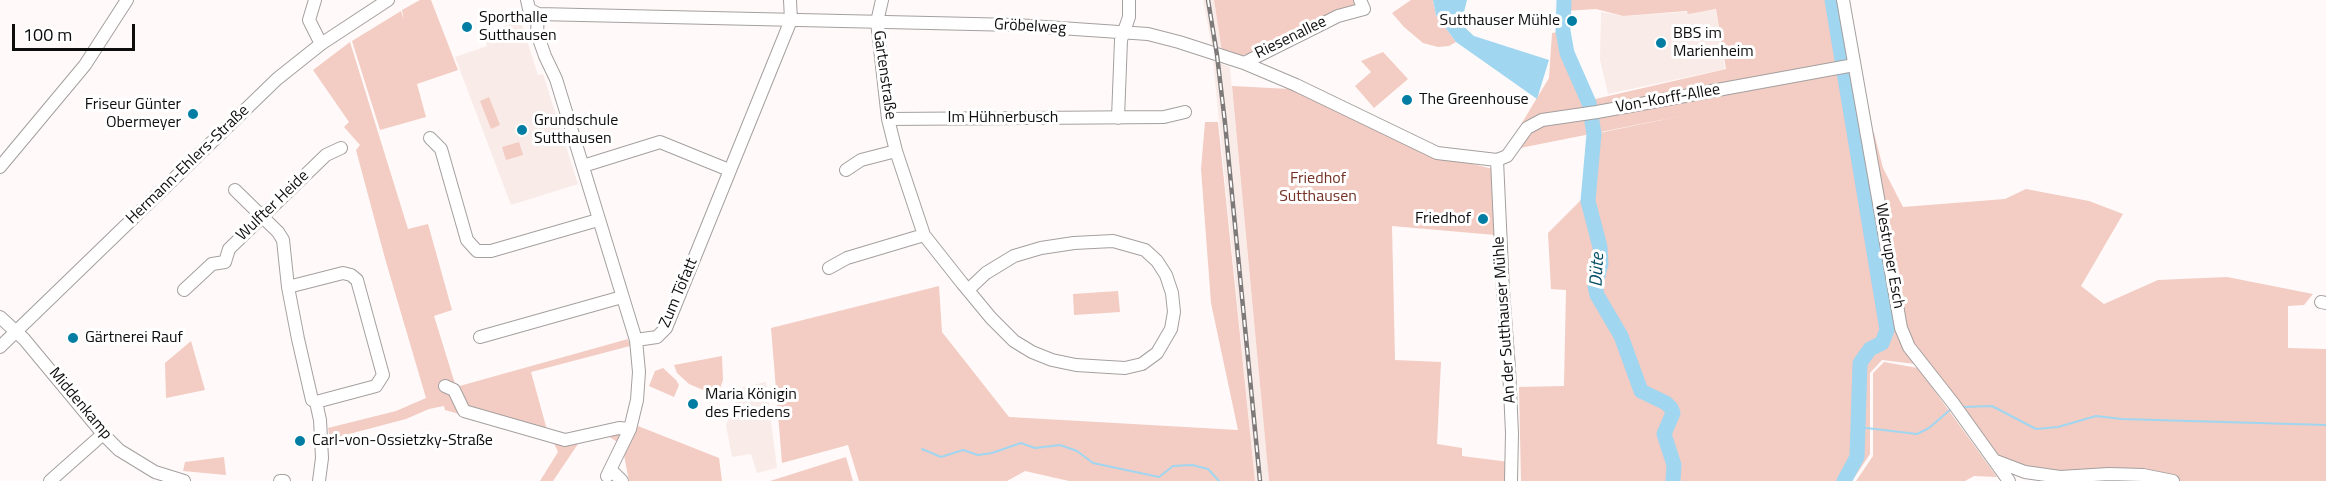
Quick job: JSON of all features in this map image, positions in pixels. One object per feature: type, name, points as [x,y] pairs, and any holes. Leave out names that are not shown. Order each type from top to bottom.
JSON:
[{"type":"street","points":[[0,167],[85,65],[127,0]]},
{"type":"street","points":[[315,0],[309,20],[321,44]]},
{"type":"street","name":"Hermann-Ehlers-Straße","points":[[0,346],[277,80],[321,44],[388,0]]},
{"type":"street","points":[[526,0],[529,9],[538,14],[537,33],[544,56],[556,79],[636,340],[638,400],[630,429],[609,473],[622,481]]},
{"type":"street","points":[[790,0],[791,20]]},
{"type":"street","name":"Gartenstraße","points":[[882,0],[877,22],[888,119],[896,151],[924,235],[968,290],[1014,341],[1032,352],[1076,366],[1125,368],[1142,364],[1157,353],[1171,329],[1174,312],[1172,293],[1166,275],[1157,261],[1145,250],[1113,241],[1074,243],[1041,248],[1014,256],[986,273],[968,290]]},
{"type":"street","points":[[1118,118],[1121,40],[1129,17],[1129,0]]},
{"type":"street","name":"Riesenallee","points":[[1244,63],[1251,57],[1338,15],[1364,9],[1360,0]]},
{"type":"street","name":"Westruper Esch","points":[[1843,0],[1847,67],[1901,328],[1909,347],[2009,481]]},
{"type":"street","name":"Gröbelweg","points":[[538,14],[1016,25],[1124,32],[1162,37],[1244,63],[1296,85],[1430,151],[1453,156],[1497,160]]},
{"type":"street","name":"Zum Töfatt","points":[[636,340],[657,338],[666,328],[791,20]]},
{"type":"street","name":"Von-Korff-Allee","points":[[1497,160],[1507,156],[1527,128],[1552,117],[1583,115],[1847,67]]},
{"type":"street","name":"Im Hühnerbusch","points":[[888,119],[1164,117],[1185,112]]},
{"type":"street","points":[[430,138],[441,149],[467,240],[477,251],[491,251],[598,220]]},
{"type":"street","points":[[583,166],[660,142],[729,170]]},
{"type":"street","name":"Wulfter Heide","points":[[184,290],[212,264],[225,262],[229,249],[262,216],[326,155],[341,148]]},
{"type":"street","points":[[846,170],[861,160],[896,151]]},
{"type":"street","name":"An der Sutthauser Mühle","points":[[1497,160],[1512,433],[1511,481]]},
{"type":"street","points":[[235,190],[278,232],[283,240],[288,287],[322,436],[320,481]]},
{"type":"street","points":[[829,268],[847,258],[924,235]]},
{"type":"street","points":[[288,287],[343,273],[357,280],[383,375],[376,386],[316,402]]},
{"type":"street","points":[[480,338],[622,297]]},
{"type":"street","name":"Middenkamp","points":[[0,317],[49,367],[103,434],[138,462],[155,472],[184,481]]},
{"type":"street","points":[[445,386],[456,394],[460,408],[464,411],[565,440],[618,428],[630,429]]},
{"type":"street","points":[[50,481],[103,434]]},
{"type":"street","points":[[1996,461],[2025,472],[2060,477],[2109,474],[2143,475],[2173,481]]},
{"type":"shaded area","points":[[1203,0],[1214,0],[1222,52],[1212,48]]},
{"type":"shaded area","points":[[1716,10],[1725,69],[1608,94],[1600,60],[1601,12],[1623,16]]},
{"type":"shaded area","name":"Grundschule Sutthausen","points":[[521,21],[538,75],[543,74],[578,184],[511,205],[455,57],[487,46],[483,33]]},
{"type":"shaded area","points":[[1213,61],[1230,67],[1269,481],[1255,481]]},
{"type":"shaded area","points":[[766,382],[777,468],[757,473],[751,454],[732,457],[726,425],[743,387]]},
{"type":"green space","points":[[420,0],[431,0],[458,70],[417,84],[426,117],[380,130],[352,41],[401,11],[404,20],[402,10]]},
{"type":"green space","points":[[1214,0],[1354,0],[1357,6],[1252,54],[1233,56],[1222,52]]},
{"type":"green space","points":[[1411,0],[1433,0],[1436,15],[1456,42],[1449,46],[1438,47],[1423,43],[1404,27],[1392,13]]},
{"type":"green space","points":[[1565,0],[1848,0],[1870,129],[1874,133],[1883,168],[1903,207],[2005,199],[2026,189],[2089,201],[2123,214],[2081,286],[2104,304],[2158,280],[2227,277],[2313,294],[2304,305],[2288,306],[2288,348],[2326,349],[2326,481],[2174,481],[2060,477],[1996,461],[1923,365],[1882,360],[1870,373],[1870,454],[1852,481],[1673,481],[1674,465],[1668,445],[1671,481],[1521,481],[1519,387],[1564,386],[1566,290],[1551,289],[1548,233],[1584,197],[1595,200],[1588,180],[1594,134],[1686,115],[1505,151],[1549,78],[1552,33],[1565,31],[1591,100],[1726,69],[1716,9],[1688,14],[1687,11],[1623,16],[1596,9],[1565,11]]},
{"type":"green space","points":[[350,42],[408,229],[428,224],[452,310],[434,316],[456,387],[628,339],[630,346],[531,372],[547,430],[567,435],[626,422],[617,442],[607,435],[580,441],[553,481],[540,481],[558,452],[553,441],[445,410],[444,406],[429,409],[406,419],[330,439],[328,428],[396,411],[426,398],[356,150],[360,145],[344,127],[349,122],[313,70]]},
{"type":"green space","points":[[1383,52],[1408,79],[1374,108],[1355,86],[1371,72],[1361,61]]},
{"type":"green space","name":"Friedhof Sutthausen","points":[[1232,86],[1290,89],[1427,153],[1493,169],[1495,235],[1392,226],[1395,360],[1441,362],[1437,444],[1462,448],[1462,456],[1509,462],[1507,481],[1269,481]]},
{"type":"green space","points":[[489,97],[500,125],[491,129],[480,101]]},
{"type":"green space","points":[[1205,122],[1218,122],[1255,481],[1069,481],[1025,471],[1007,481],[859,481],[848,445],[782,463],[771,328],[939,286],[942,332],[1009,417],[1238,430],[1211,303],[1201,169]]},
{"type":"green space","points":[[519,142],[523,155],[506,160],[502,147]]},
{"type":"green space","points":[[1118,291],[1120,312],[1074,315],[1073,294]]},
{"type":"green space","points":[[191,341],[205,390],[166,398],[165,363]]},
{"type":"green space","points":[[722,356],[723,380],[719,391],[711,388],[708,392],[689,384],[677,373],[674,365]]},
{"type":"green space","points":[[1884,362],[1918,368],[1997,477],[1974,476],[1965,481],[1856,481],[1873,456],[1873,373]]},
{"type":"green space","points":[[663,368],[679,385],[674,397],[649,386],[655,371]]},
{"type":"green space","points":[[638,426],[719,458],[722,481],[629,481],[624,455]]},
{"type":"green space","points":[[224,457],[226,475],[183,471],[185,462]]},
{"type":"green space","points":[[846,457],[853,481],[770,481]]},
{"type":"water","points":[[1433,0],[1467,0],[1461,24],[1474,36],[1549,60],[1537,99],[1456,42],[1436,15]]},
{"type":"waterway","name":"Düte","points":[[1564,0],[1563,31],[1567,53],[1589,103],[1594,134],[1588,201],[1600,247],[1601,264],[1595,286],[1597,295],[1621,336],[1641,391],[1666,403],[1671,408],[1673,413],[1664,434],[1674,465],[1673,481]]},
{"type":"waterway","name":"Düte","points":[[1832,0],[1887,330],[1882,343],[1870,349],[1860,363],[1857,457],[1844,481]]},
{"type":"waterway","points":[[1963,407],[1992,406],[2036,429],[2058,427],[2096,416],[2122,419],[2326,425]]},
{"type":"waterway","points":[[1858,427],[1917,434],[1929,428],[1951,409]]},
{"type":"waterway","points":[[922,449],[941,457],[963,450],[978,455],[992,453],[1021,443],[1035,448],[1060,445],[1077,451],[1093,463],[1159,477],[1173,466],[1192,465],[1208,469],[1219,481]]},
{"type":"railway","points":[[1208,0],[1225,123],[1260,481]]},
{"type":"place","name":"Sutthauser Mühle","points":[[1572,21]]},
{"type":"place","name":"Sporthalle Sutthausen","points":[[467,27]]},
{"type":"place","name":"BBS im Marienheim","points":[[1661,43]]},
{"type":"place","name":"The Greenhouse","points":[[1407,100]]},
{"type":"place","name":"Friseur Günter Obermeyer","points":[[193,114]]},
{"type":"place","name":"Grundschule Sutthausen","points":[[522,130]]},
{"type":"place","name":"Friedhof","points":[[1483,219]]},
{"type":"place","name":"Gärtnerei Rauf","points":[[73,338]]},
{"type":"place","name":"Maria Königin des Friedens","points":[[693,404]]},
{"type":"place","name":"Carl-von-Ossietzky-Straße","points":[[300,441]]}]
